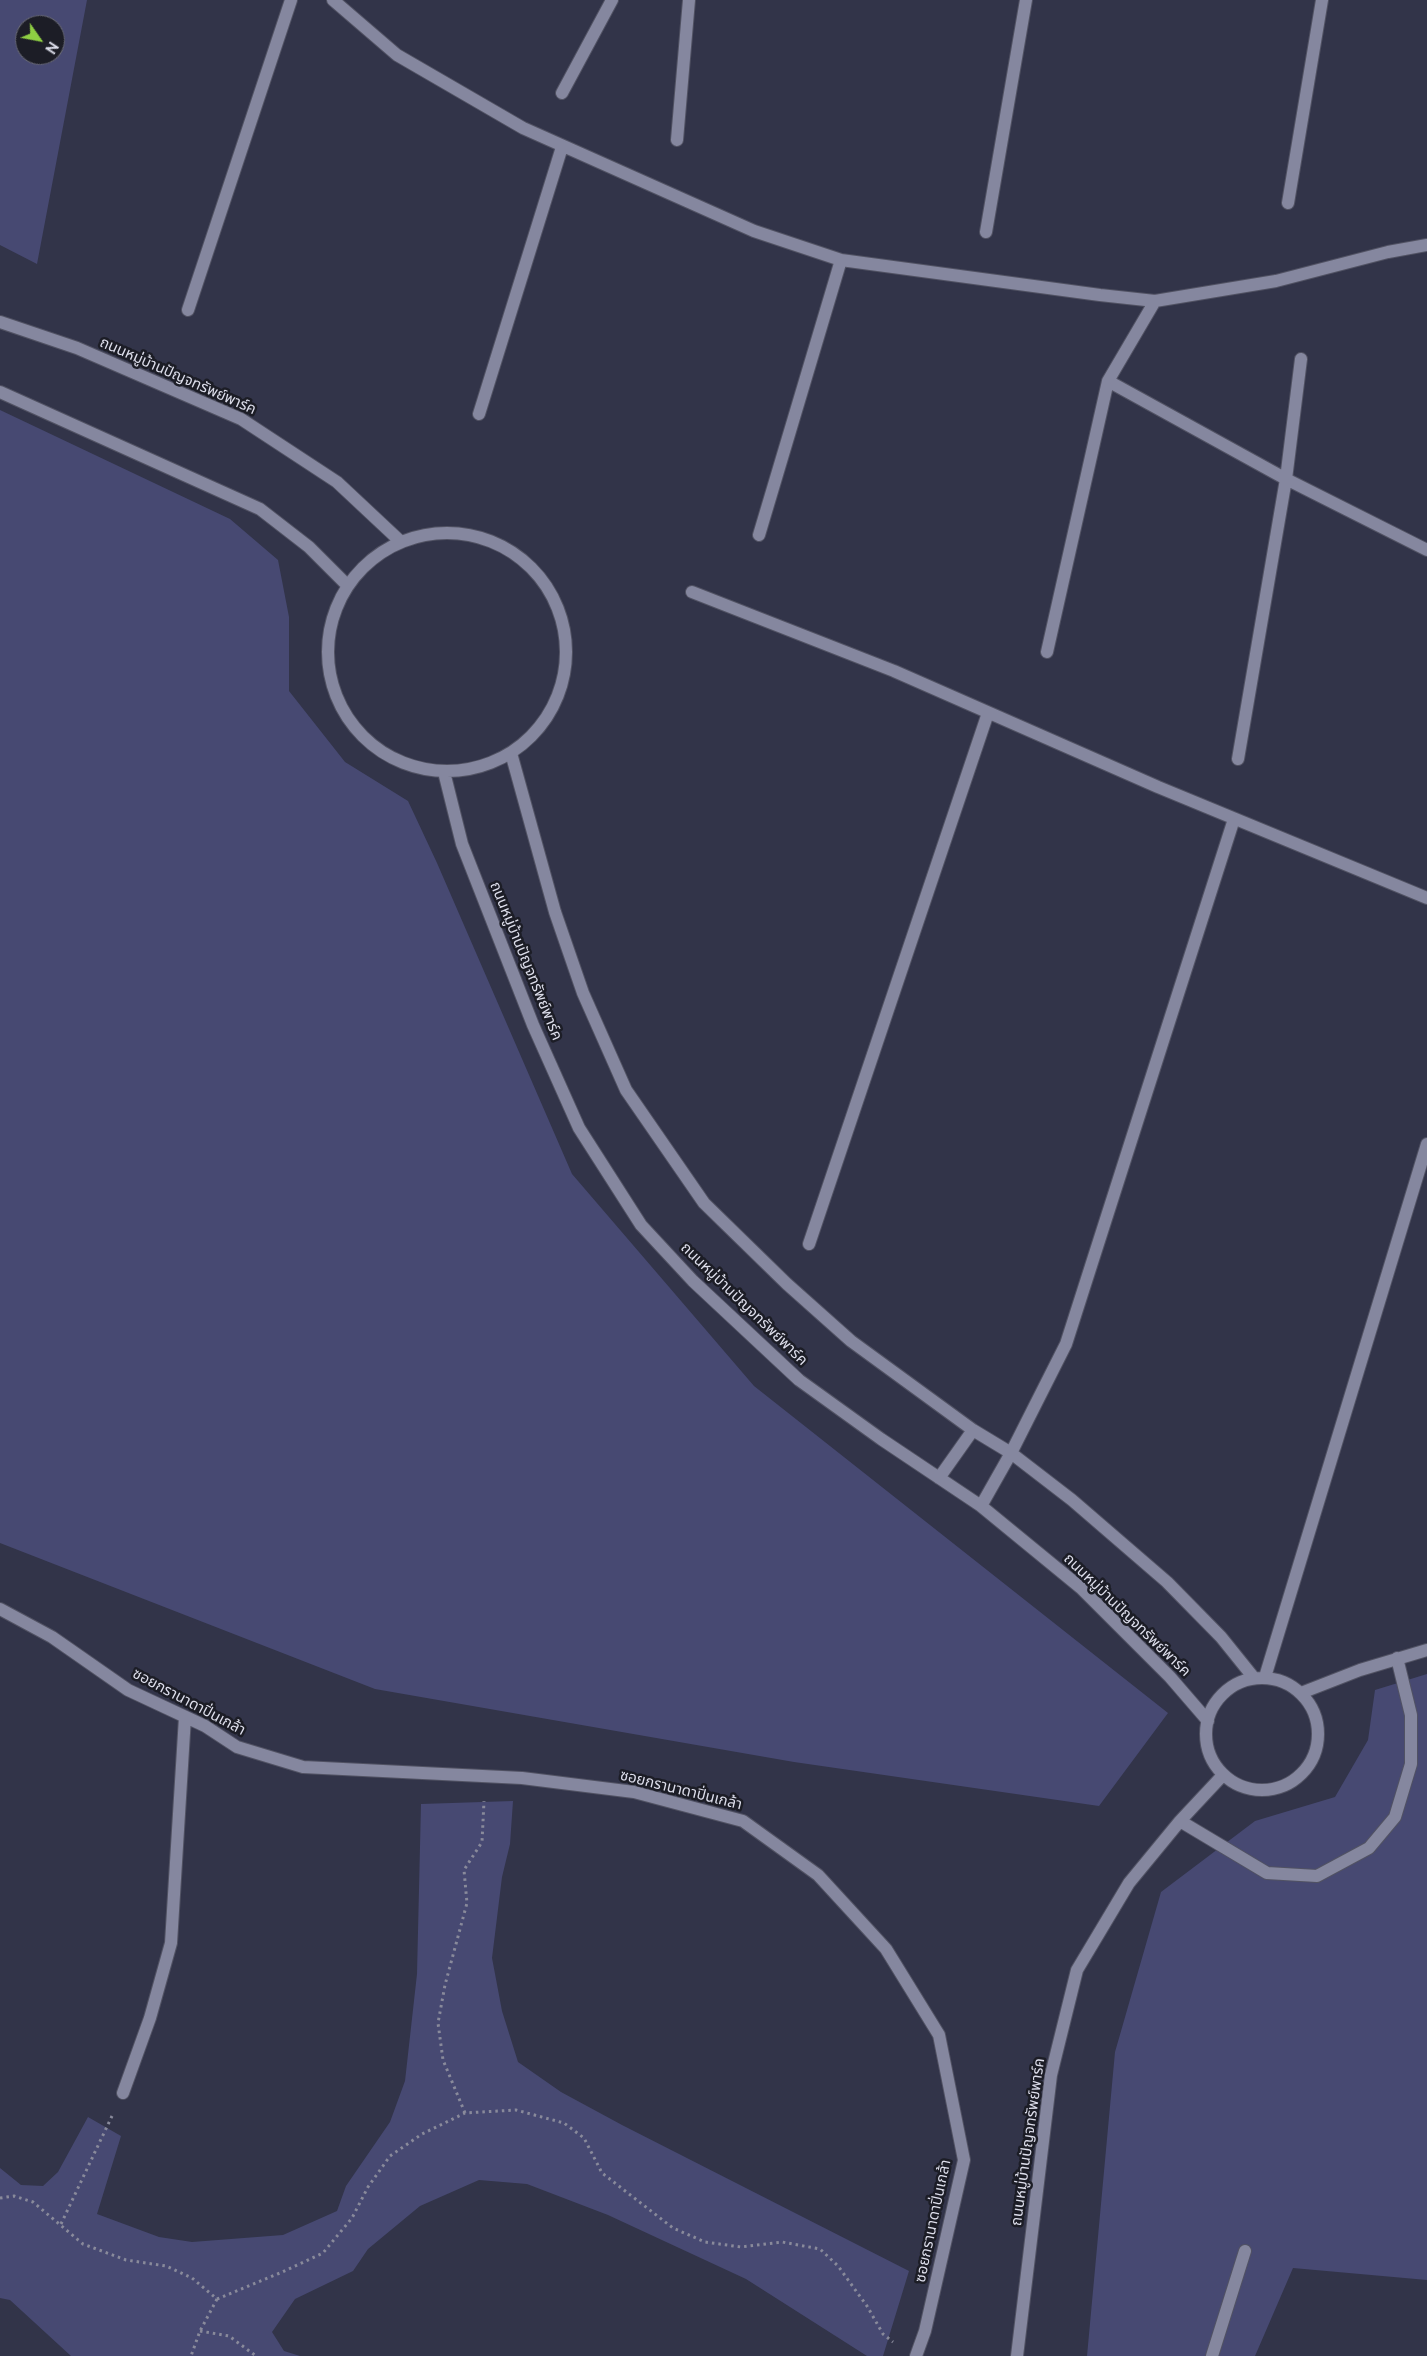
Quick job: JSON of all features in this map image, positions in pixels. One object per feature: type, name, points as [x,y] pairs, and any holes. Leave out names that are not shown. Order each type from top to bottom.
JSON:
[{"type":"street","points":[[188,310],[291,0]]},
{"type":"street","points":[[333,0],[397,55],[523,128],[754,231],[841,260],[1100,296],[1155,300],[1276,281],[1388,252],[1427,245]]},
{"type":"street","points":[[562,93],[612,0]]},
{"type":"street","points":[[677,140],[690,0]]},
{"type":"street","points":[[986,232],[1026,0]]},
{"type":"street","points":[[1288,204],[1322,0]]},
{"type":"street","points":[[479,414],[562,147]]},
{"type":"street","points":[[759,535],[841,260]]},
{"type":"street","points":[[1047,652],[1108,381],[1155,300]]},
{"type":"street","name":"ถนนหมู่บ้านปัญจทรัพย์พาร์ค","points":[[0,322],[77,348],[240,419],[337,482],[400,540]]},
{"type":"street","points":[[1238,759],[1286,479],[1301,359]]},
{"type":"street","points":[[1108,381],[1286,479],[1427,550]]},
{"type":"street","points":[[0,392],[260,508],[309,547],[347,585]]},
{"type":"street","points":[[450,531],[500,542],[540,574],[563,619],[566,669],[548,717],[512,753],[479,768],[444,772],[394,761],[354,729],[330,684],[328,632],[347,585],[370,559],[400,540],[450,531]]},
{"type":"street","points":[[692,592],[894,671],[1234,819],[1427,898]]},
{"type":"street","points":[[809,1244],[988,712]]},
{"type":"street","points":[[512,753],[555,912],[583,993],[626,1090],[704,1203],[787,1284],[851,1341],[974,1430],[1011,1453],[1072,1500],[1166,1582],[1260,1677]]},
{"type":"street","name":"ถนนหมู่บ้านปัญจทรัพย์พาร์ค","points":[[444,772],[462,844],[533,1025],[579,1128],[641,1225],[694,1281],[799,1380],[981,1506],[1081,1588],[1170,1678],[1208,1721]]},
{"type":"street","points":[[981,1506],[1011,1453],[1066,1344],[1234,819]]},
{"type":"street","points":[[1260,1677],[1427,1144]]},
{"type":"street","points":[[939,1478],[974,1430]]},
{"type":"street","name":"ซอยกรานาดาปิ่นเกล้า","points":[[0,1609],[52,1637],[128,1690],[205,1726],[237,1747],[303,1767],[522,1778],[634,1792],[743,1822],[818,1875],[886,1949],[939,2035],[964,2160],[925,2331],[916,2356]]},
{"type":"street","points":[[1301,1693],[1397,1658],[1427,1650]]},
{"type":"street","points":[[1180,1821],[1267,1873],[1317,1876],[1369,1848],[1395,1817],[1411,1764],[1411,1715],[1397,1658]]},
{"type":"street","points":[[1260,1677],[1284,1682],[1301,1693],[1312,1708],[1318,1727],[1317,1747],[1309,1765],[1295,1779],[1278,1788],[1258,1790],[1239,1786],[1223,1775],[1212,1759],[1206,1740],[1208,1721],[1214,1705],[1224,1692],[1238,1682],[1260,1677]]},
{"type":"street","points":[[123,2093],[150,2018],[171,1943],[185,1717]]},
{"type":"street","name":"ถนนหมู่บ้านปัญจทรัพย์พาร์ค","points":[[1017,2356],[1051,2075],[1077,1970],[1129,1884],[1180,1821],[1223,1775]]},
{"type":"street","points":[[1212,2356],[1245,2251]]},
{"type":"path","points":[[465,2113],[443,2060],[438,2023],[445,1986],[467,1903],[464,1870],[482,1842],[485,1776]]},
{"type":"path","points":[[60,2224],[123,2093]]},
{"type":"path","points":[[191,2356],[200,2331],[217,2299],[322,2253],[352,2218],[368,2187],[390,2156],[422,2134],[465,2113],[516,2110],[564,2123],[584,2138],[602,2173],[674,2228],[705,2242],[741,2247],[782,2242],[820,2249],[838,2266],[867,2306],[883,2334],[899,2345]]},
{"type":"path","points":[[0,2198],[14,2196],[33,2202],[83,2244],[126,2260],[166,2266],[192,2278],[217,2299]]},
{"type":"path","points":[[200,2331],[229,2336],[256,2356]]},
{"type":"shaded area","points":[[0,0],[87,0],[37,264],[0,245]]},
{"type":"shaded area","points":[[0,410],[230,519],[278,560],[289,617],[289,691],[345,762],[408,801],[437,863],[572,1174],[754,1386],[1168,1713],[1099,1806],[794,1762],[375,1689],[0,1543]]},
{"type":"shaded area","points":[[1427,1674],[1427,2280],[1293,2268],[1255,2356],[1087,2356],[1115,2052],[1161,1892],[1255,1821],[1335,1797],[1368,1740],[1375,1690]]},
{"type":"shaded area","points":[[513,1801],[510,1844],[502,1877],[492,1958],[502,2011],[518,2062],[561,2092],[622,2125],[909,2271],[883,2356],[867,2356],[746,2279],[608,2215],[527,2184],[479,2180],[420,2206],[368,2249],[353,2271],[295,2299],[272,2332],[284,2351],[300,2356],[71,2356],[10,2300],[0,2298],[0,2168],[21,2185],[43,2186],[58,2172],[88,2117],[121,2136],[97,2214],[159,2237],[192,2242],[283,2235],[337,2211],[346,2186],[390,2122],[405,2081],[417,1974],[421,1804]]}]
